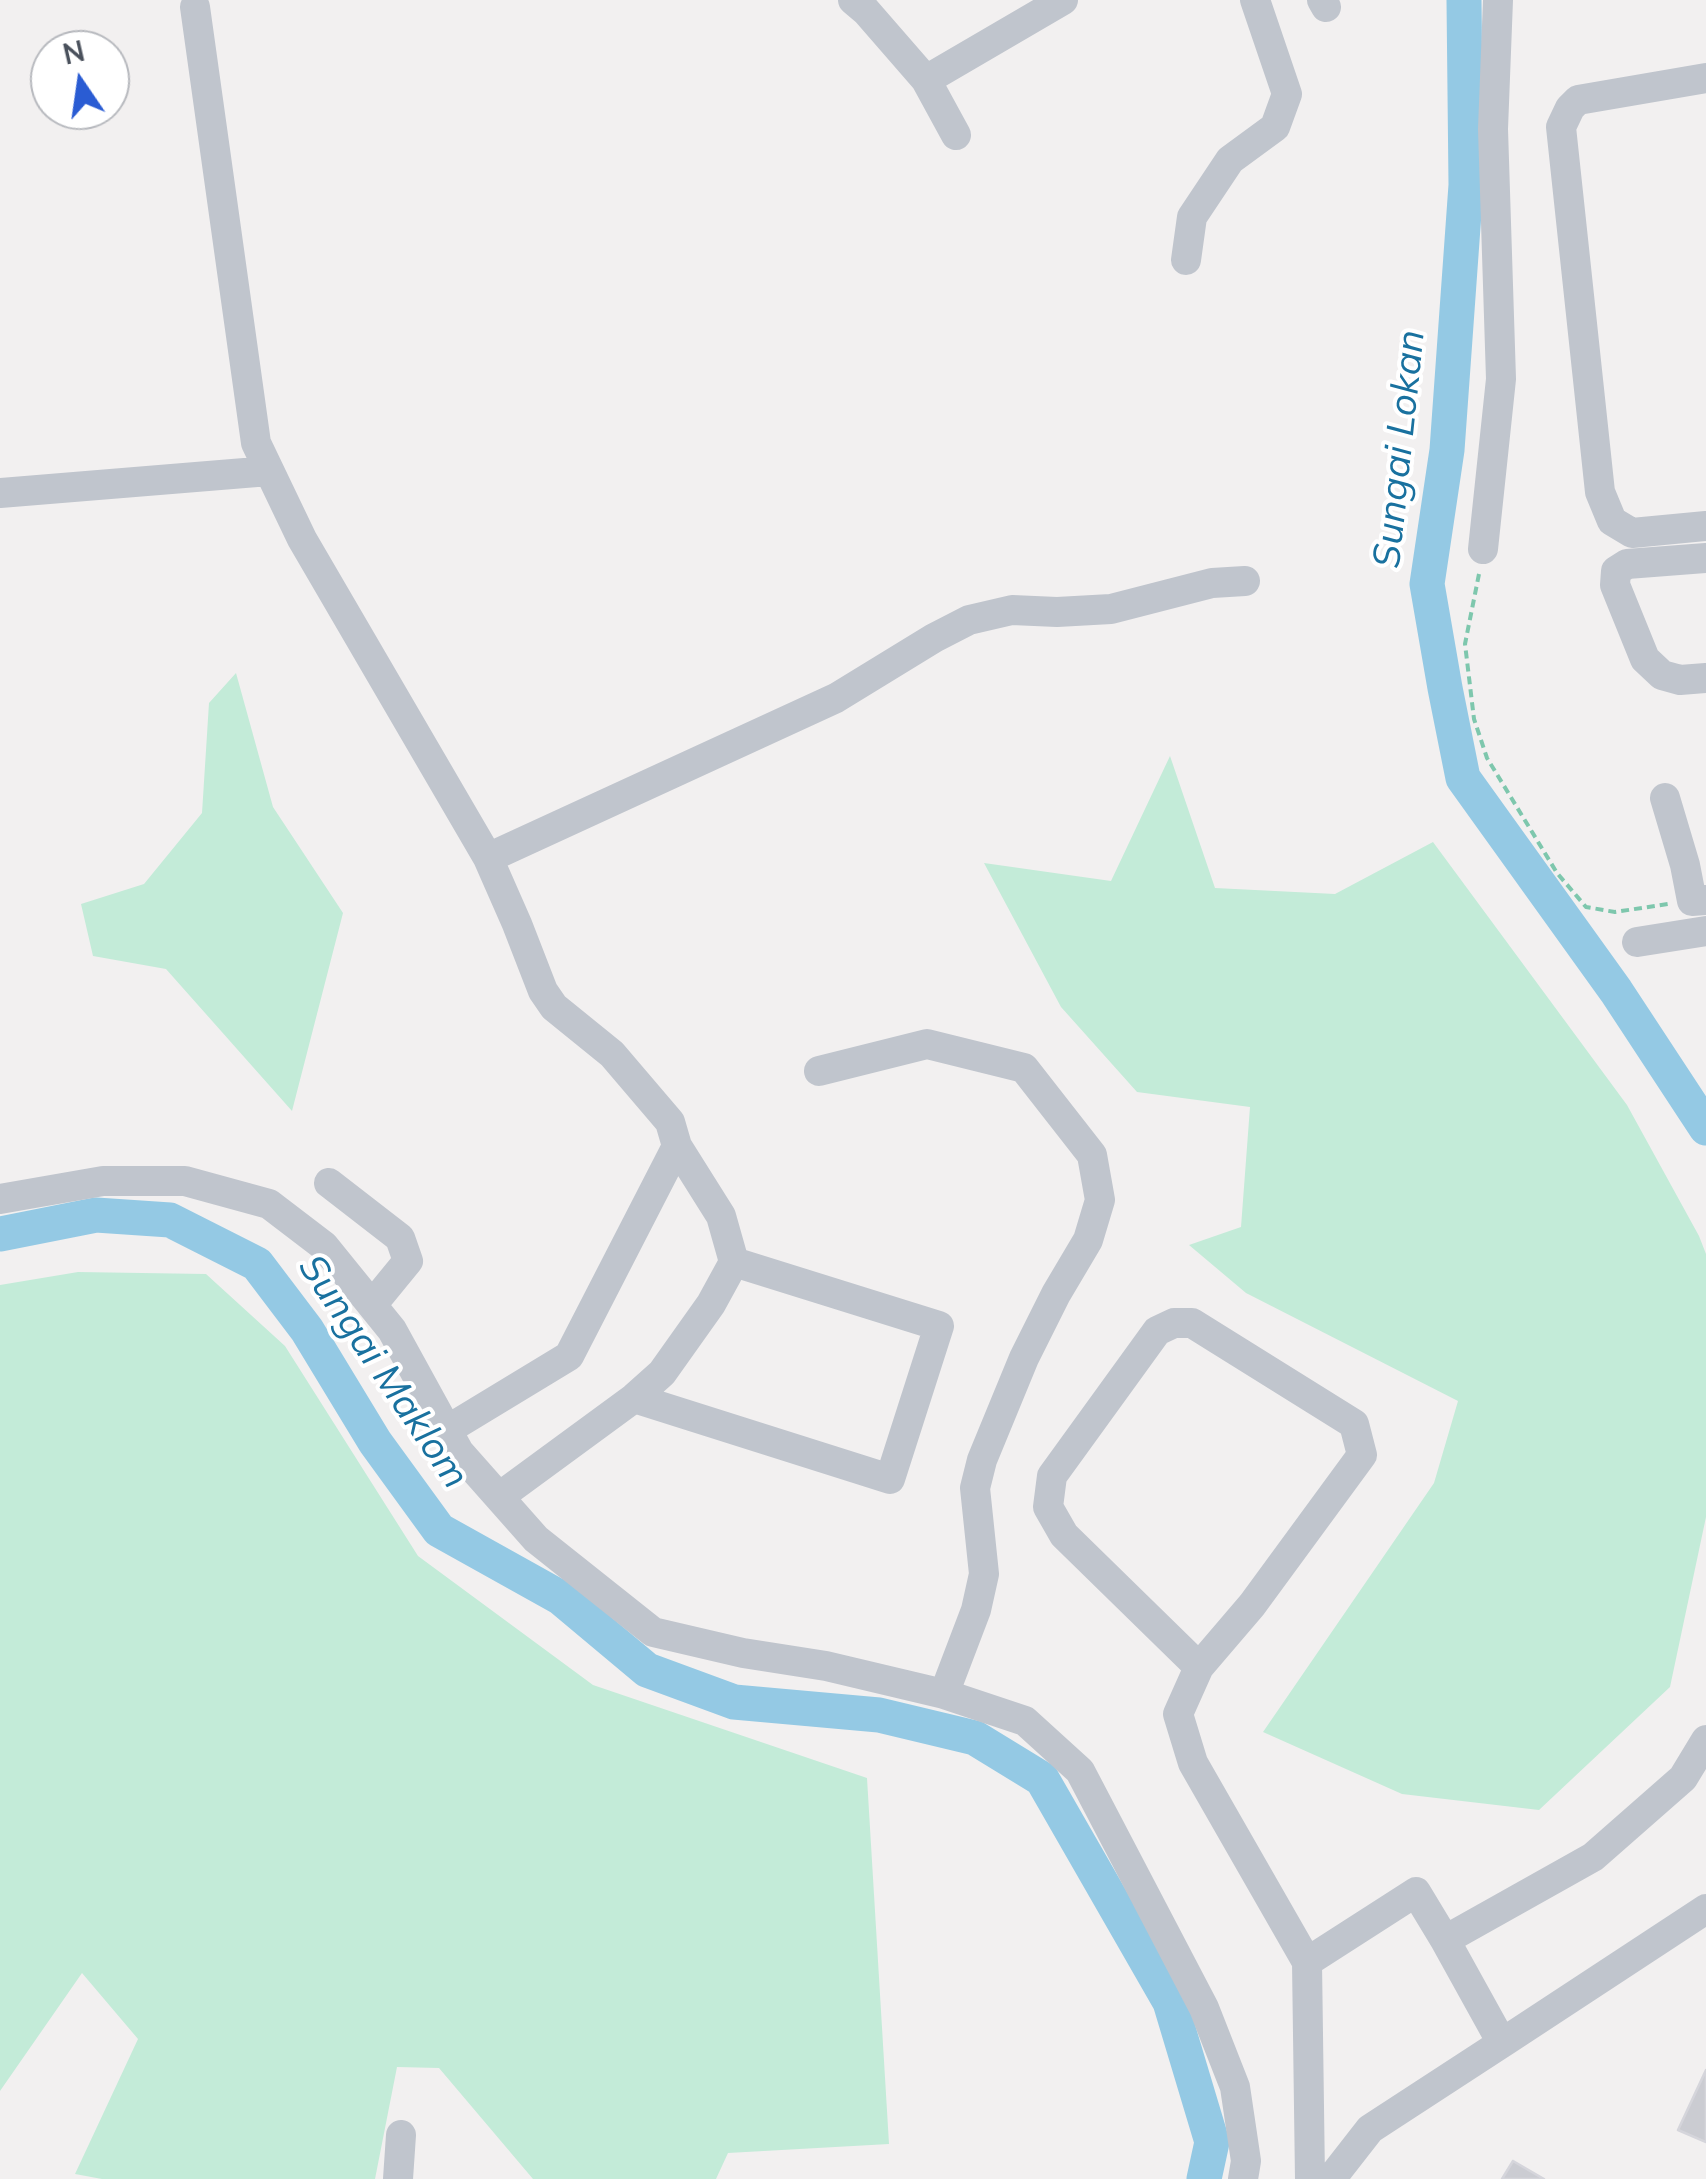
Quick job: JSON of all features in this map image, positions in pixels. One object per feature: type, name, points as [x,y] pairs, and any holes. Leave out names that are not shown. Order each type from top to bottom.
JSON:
[{"type":"street","points":[[853,0],[926,80],[956,135]]},
{"type":"street","points":[[926,80],[1063,0]]},
{"type":"street","points":[[1186,260],[1192,217],[1230,160],[1275,127],[1287,94],[1254,0]]},
{"type":"street","points":[[1483,549],[1501,379],[1492,130],[1498,0]]},
{"type":"street","points":[[195,7],[256,443],[302,540],[488,858],[543,991],[554,1008],[612,1054],[670,1122],[677,1146],[721,1216],[734,1262],[711,1304],[662,1372],[634,1398],[499,1497]]},
{"type":"street","points":[[1706,78],[1578,100],[1561,127],[1600,492],[1612,520],[1632,533],[1706,526]]},
{"type":"street","points":[[0,493],[269,471]]},
{"type":"street","points":[[1706,558],[1627,564],[1616,571],[1614,585],[1645,658],[1662,675],[1680,680],[1706,678]]},
{"type":"street","points":[[488,858],[822,705],[969,620],[1012,610],[1111,609],[1212,583],[1244,581]]},
{"type":"street","points":[[1665,798],[1699,901]]},
{"type":"street","points":[[1638,942],[1706,932]]},
{"type":"street","points":[[818,1072],[927,1044],[1024,1068],[1092,1155],[1100,1200],[1088,1240],[1024,1358],[982,1460],[975,1488],[984,1574],[976,1610],[944,1694]]},
{"type":"street","points":[[447,1430],[569,1356],[677,1146]]},
{"type":"street","points":[[0,1199],[102,1181],[185,1181],[269,1204],[324,1246],[392,1330],[459,1452],[536,1539],[653,1632],[743,1653],[826,1666],[944,1694],[1025,1720],[1080,1771],[1204,2008],[1235,2088],[1246,2161],[1243,2179]]},
{"type":"street","points":[[330,1183],[400,1238],[404,1249],[408,1261],[372,1305]]},
{"type":"street","points":[[634,1398],[890,1479],[939,1326],[734,1262]]},
{"type":"street","points":[[1199,1666],[1064,1536],[1048,1507],[1052,1476],[1157,1331],[1174,1324],[1192,1323],[1354,1424],[1362,1455],[1252,1604],[1199,1666],[1178,1714],[1193,1763],[1308,1962],[1310,2179]]},
{"type":"street","points":[[1445,1940],[1594,1857],[1683,1778],[1706,1740]]},
{"type":"street","points":[[1308,1962],[1416,1892],[1502,2043]]},
{"type":"street","points":[[1330,2179],[1370,2129],[1706,1909]]},
{"type":"street","points":[[398,2179],[401,2135]]},
{"type":"path","points":[[1483,549],[1466,644],[1474,719],[1487,758],[1558,873],[1586,908],[1615,912],[1699,901]]},
{"type":"green space","points":[[236,673],[273,807],[343,913],[292,1111],[166,969],[93,956],[81,904],[144,884],[202,813],[209,703]]},
{"type":"green space","points":[[1170,756],[1215,888],[1335,894],[1433,842],[1627,1105],[1706,1254],[1706,1517],[1670,1687],[1539,1810],[1402,1794],[1263,1732],[1434,1483],[1458,1401],[1246,1293],[1189,1245],[1241,1227],[1250,1107],[1137,1092],[1061,1007],[984,863],[1111,881]]},
{"type":"green space","points":[[78,1272],[206,1274],[285,1346],[418,1556],[593,1685],[867,1778],[889,2144],[728,2153],[716,2179],[533,2179],[439,2068],[397,2067],[375,2179],[102,2179],[75,2174],[138,2039],[82,1973],[0,2091],[0,1285]]},
{"type":"building","points":[[1706,2070],[1706,2142],[1678,2130]]},
{"type":"building","points":[[1513,2161],[1544,2179],[1502,2179]]},
{"type":"waterway","name":"Sungai Lokan","points":[[1464,0],[1466,185],[1447,450],[1427,584],[1463,778],[1616,991],[1706,1128]]},
{"type":"waterway","name":"Sungai Maklom","points":[[0,1234],[96,1215],[170,1220],[257,1264],[307,1330],[375,1442],[439,1530],[561,1598],[647,1670],[734,1702],[879,1715],[975,1738],[1042,1779],[1170,2002],[1212,2142],[1204,2179]]}]
